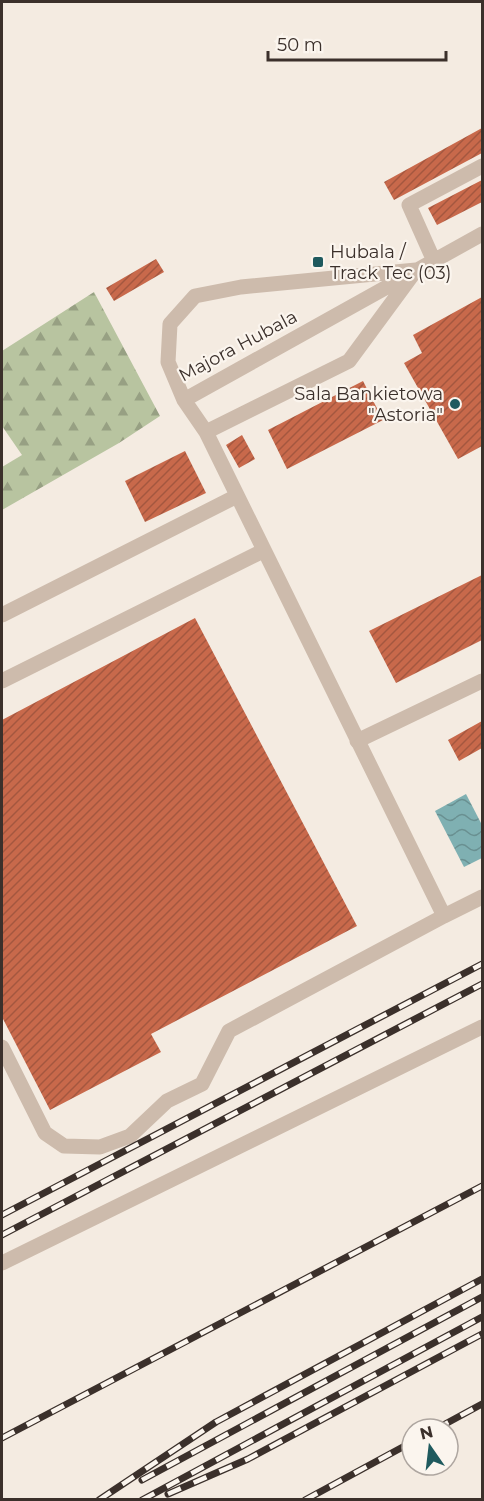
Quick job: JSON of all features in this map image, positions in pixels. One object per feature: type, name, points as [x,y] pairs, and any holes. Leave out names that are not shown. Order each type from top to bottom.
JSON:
[{"type":"street","points":[[434,261],[409,205],[483,166]]},
{"type":"street","name":"Majora Hubala","points":[[416,270],[241,287],[195,297],[170,324],[168,362],[184,400],[483,234]]},
{"type":"street","points":[[206,432],[349,361],[416,270]]},
{"type":"street","points":[[184,400],[206,432],[444,916]]},
{"type":"street","points":[[2,615],[237,496]]},
{"type":"street","points":[[2,681],[264,551]]},
{"type":"street","points":[[357,741],[483,681]]},
{"type":"street","points":[[2,1047],[45,1133],[64,1146],[99,1147],[130,1136],[167,1101],[202,1084],[229,1031],[483,897]]},
{"type":"street","points":[[2,1263],[483,1028]]},
{"type":"green space","points":[[94,292],[160,416],[119,443],[2,510],[2,467],[22,455],[2,426],[2,351]]},
{"type":"water","points":[[466,794],[482,825],[482,858],[464,867],[435,811]]},
{"type":"building","points":[[482,128],[482,153],[394,200],[384,182]]},
{"type":"building","points":[[482,180],[482,202],[437,225],[428,208]]},
{"type":"building","points":[[156,259],[164,272],[114,301],[106,288]]},
{"type":"building","name":"Sala Bankietowa \"Astoria\"","points":[[482,297],[482,446],[458,459],[404,363],[422,353],[413,335]]},
{"type":"building","points":[[363,381],[383,420],[287,469],[268,430]]},
{"type":"building","points":[[242,435],[255,459],[239,468],[226,445]]},
{"type":"building","points":[[185,451],[206,493],[145,522],[125,481]]},
{"type":"building","points":[[482,575],[482,640],[396,683],[369,631]]},
{"type":"building","points":[[195,618],[357,926],[151,1034],[161,1052],[50,1110],[2,1017],[2,720]]},
{"type":"building","points":[[482,721],[482,748],[459,761],[448,740]]},
{"type":"railway","points":[[2,1215],[482,964]]},
{"type":"railway","points":[[2,1235],[482,984]]},
{"type":"railway","points":[[2,1438],[482,1186]]},
{"type":"railway","points":[[99,1500],[216,1422],[482,1279]]},
{"type":"railway","points":[[142,1480],[482,1297]]},
{"type":"railway","points":[[142,1500],[482,1317]]},
{"type":"railway","points":[[168,1494],[248,1459],[482,1334]]},
{"type":"railway","points":[[458,1417],[482,1404]]},
{"type":"railway","points":[[305,1500],[400,1449]]},
{"type":"place","name":"Hubala / Track Tec (03)","points":[[318,262]]},
{"type":"place","name":"Sala Bankietowa \"Astoria\"","points":[[455,404]]}]
